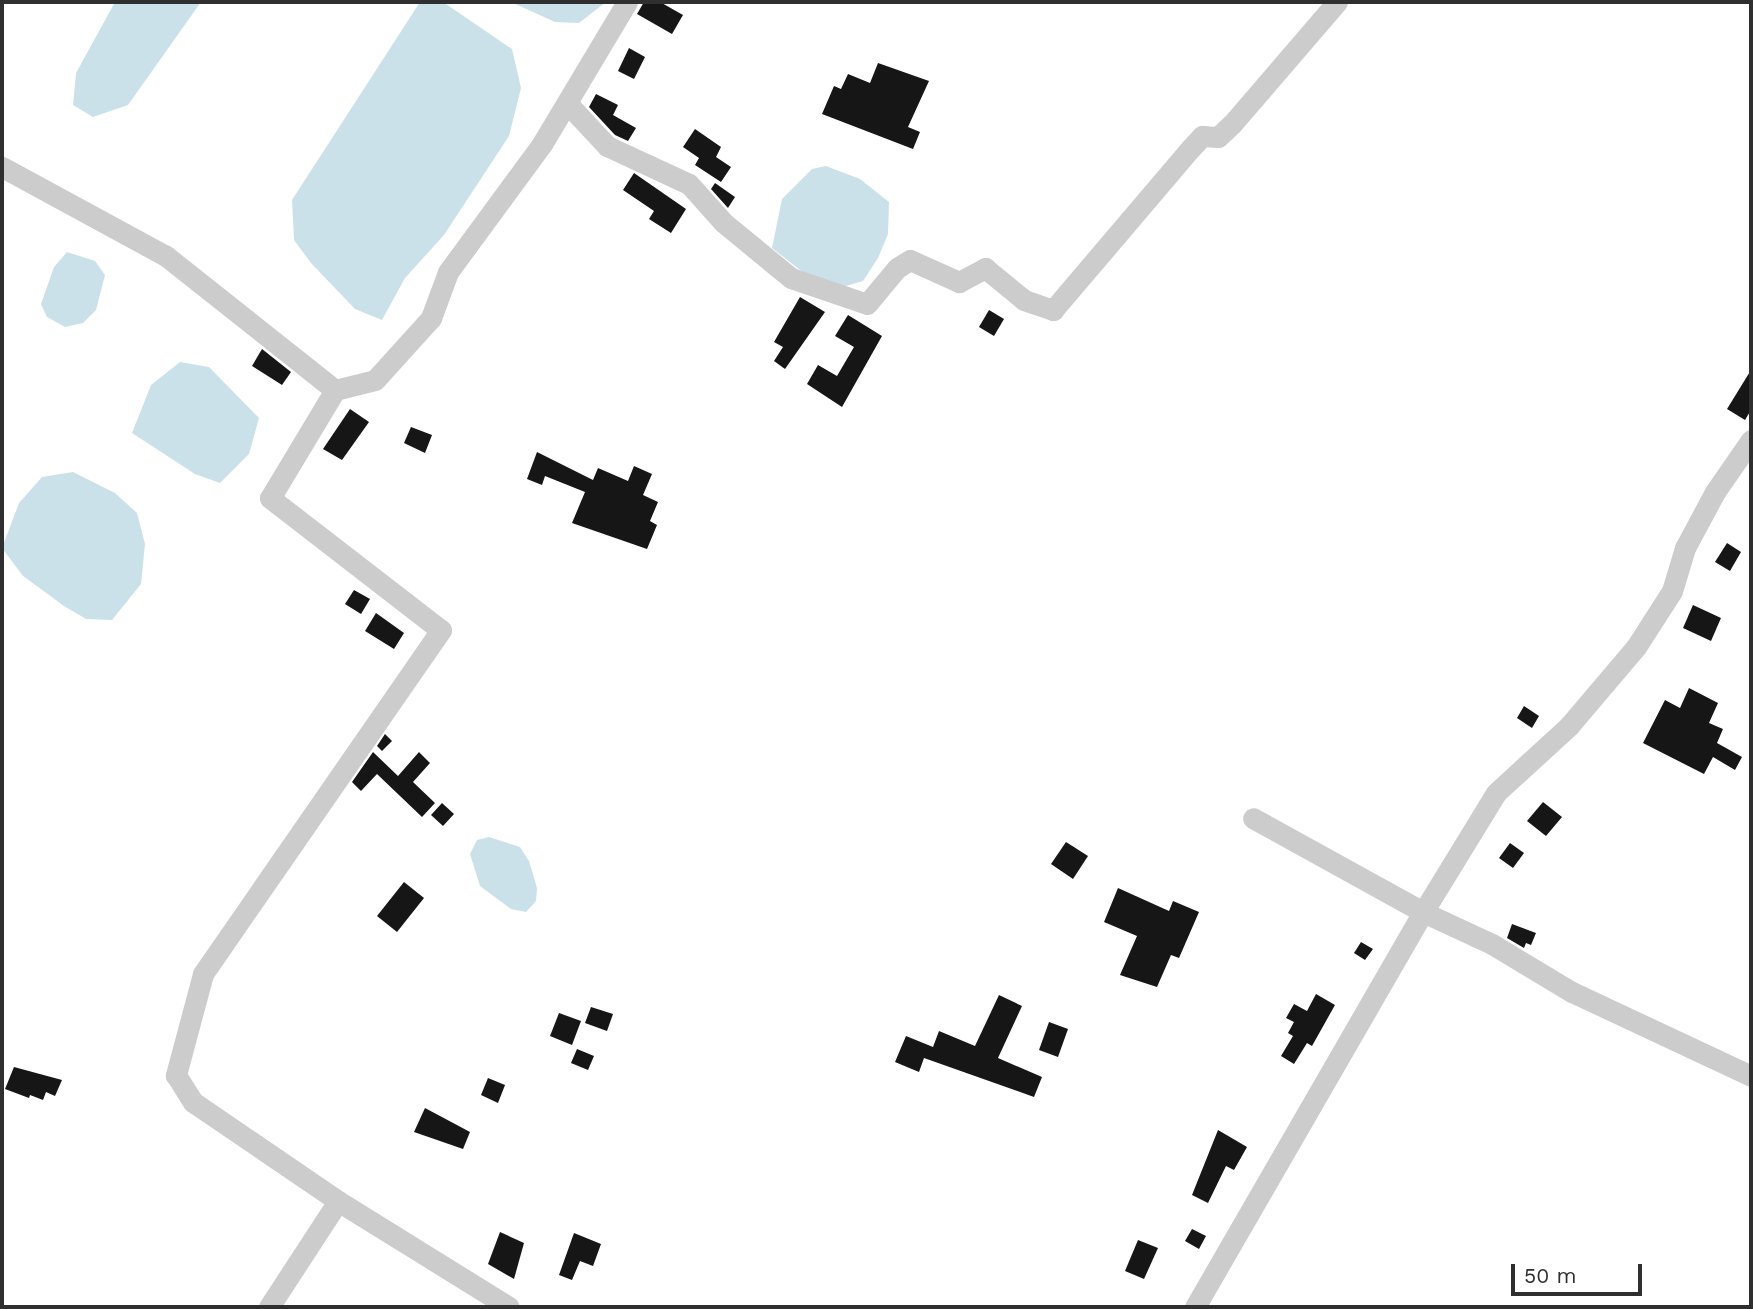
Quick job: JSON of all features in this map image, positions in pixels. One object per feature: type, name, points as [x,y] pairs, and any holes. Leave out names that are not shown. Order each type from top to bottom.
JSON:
[{"type":"street","points":[[509,1307],[338,1201],[193,1102],[176,1076],[203,974],[441,630],[270,498],[335,390],[375,380],[431,318],[448,272],[567,103],[627,2]]},
{"type":"street","points":[[567,103],[607,145],[689,184],[724,223],[791,278],[867,304],[897,268],[910,260],[959,282],[985,268],[1024,300],[1053,310],[1190,149],[1202,136],[1218,137],[1232,124],[1337,2]]},
{"type":"street","points":[[2,167],[166,256],[335,390]]},
{"type":"street","points":[[1195,1307],[1423,912],[1496,793],[1569,726],[1636,647],[1672,591],[1685,548],[1715,492],[1751,440]]},
{"type":"street","points":[[1253,818],[1423,912],[1492,944],[1572,992],[1751,1076]]},
{"type":"street","points":[[269,1307],[338,1201]]},
{"type":"water","points":[[115,2],[201,2],[128,105],[93,117],[73,105],[76,73]]},
{"type":"water","points":[[420,2],[446,4],[512,49],[521,88],[509,136],[444,235],[405,278],[382,320],[355,309],[311,263],[294,240],[292,200]]},
{"type":"water","points":[[511,2],[606,2],[579,23],[555,22]]},
{"type":"water","points":[[826,166],[860,179],[889,202],[888,234],[878,258],[863,281],[839,288],[809,277],[772,248],[782,199],[812,169]]},
{"type":"water","points":[[67,252],[95,261],[105,275],[96,310],[83,323],[65,327],[47,317],[41,304],[54,267]]},
{"type":"water","points":[[180,362],[209,367],[259,418],[249,454],[220,483],[195,474],[132,433],[151,385]]},
{"type":"water","points":[[73,472],[115,493],[137,513],[145,544],[141,584],[112,620],[86,619],[64,606],[23,576],[2,548],[19,503],[42,477]]},
{"type":"water","points":[[489,837],[520,847],[529,861],[537,888],[536,901],[526,912],[511,909],[480,886],[470,854],[477,840]]},
{"type":"building","points":[[644,2],[660,2],[683,15],[672,34],[637,14]]},
{"type":"building","points":[[629,48],[645,57],[634,79],[618,71]]},
{"type":"building","points":[[878,63],[929,81],[908,127],[920,132],[913,149],[822,114],[834,86],[841,89],[848,74],[870,83]]},
{"type":"building","points":[[596,94],[618,105],[613,115],[636,128],[628,141],[615,135],[589,107]]},
{"type":"building","points":[[695,129],[721,147],[716,157],[731,167],[721,182],[695,165],[699,158],[683,147]]},
{"type":"building","points":[[634,173],[686,209],[671,233],[649,219],[654,211],[623,190]]},
{"type":"building","points":[[715,183],[735,197],[728,208],[711,189]]},
{"type":"building","points":[[800,297],[825,312],[785,369],[774,361],[783,347],[774,342]]},
{"type":"building","points":[[989,310],[1004,319],[994,336],[979,327]]},
{"type":"building","points":[[848,315],[882,336],[842,407],[807,384],[818,365],[837,376],[854,347],[835,336]]},
{"type":"building","points":[[262,349],[291,372],[282,385],[252,366]]},
{"type":"building","points":[[1751,370],[1751,410],[1745,420],[1727,409]]},
{"type":"building","points":[[350,409],[369,422],[342,460],[323,449]]},
{"type":"building","points":[[411,427],[432,435],[425,453],[404,443]]},
{"type":"building","points":[[537,452],[593,480],[598,468],[628,481],[634,466],[652,474],[643,495],[658,502],[650,521],[657,525],[647,549],[572,523],[585,492],[545,476],[542,485],[527,479]]},
{"type":"building","points":[[1727,543],[1741,552],[1730,571],[1715,562]]},
{"type":"building","points":[[354,590],[370,599],[361,614],[345,604]]},
{"type":"building","points":[[1693,605],[1721,618],[1711,641],[1683,628]]},
{"type":"building","points":[[376,613],[404,633],[394,649],[365,631]]},
{"type":"building","points":[[1689,688],[1718,703],[1709,723],[1723,729],[1717,743],[1742,757],[1735,770],[1713,757],[1704,774],[1643,743],[1665,700],[1680,708]]},
{"type":"building","points":[[1524,706],[1539,716],[1532,728],[1517,718]]},
{"type":"building","points":[[385,734],[392,741],[382,751],[377,746]]},
{"type":"building","points":[[373,752],[398,776],[419,752],[430,763],[413,782],[435,803],[422,817],[377,774],[361,791],[352,782]]},
{"type":"building","points":[[1543,802],[1562,817],[1546,836],[1527,821]]},
{"type":"building","points":[[442,803],[454,814],[443,826],[431,815]]},
{"type":"building","points":[[1066,842],[1088,856],[1073,879],[1051,864]]},
{"type":"building","points":[[1510,843],[1524,853],[1513,868],[1499,858]]},
{"type":"building","points":[[404,882],[424,898],[397,932],[377,916]]},
{"type":"building","points":[[1118,888],[1169,911],[1173,901],[1199,912],[1179,958],[1171,955],[1157,987],[1120,975],[1137,936],[1104,922]]},
{"type":"building","points":[[1512,924],[1536,933],[1531,945],[1526,943],[1524,948],[1507,938]]},
{"type":"building","points":[[1361,942],[1373,949],[1365,960],[1354,953]]},
{"type":"building","points":[[1316,994],[1335,1005],[1312,1046],[1307,1043],[1294,1064],[1281,1056],[1293,1036],[1288,1033],[1294,1022],[1286,1018],[1294,1004],[1307,1011]]},
{"type":"building","points":[[999,995],[1022,1006],[998,1058],[1042,1077],[1034,1097],[924,1058],[919,1072],[895,1062],[906,1036],[933,1047],[939,1031],[975,1046]]},
{"type":"building","points":[[591,1007],[613,1014],[607,1031],[585,1023]]},
{"type":"building","points":[[559,1013],[581,1021],[572,1045],[550,1036]]},
{"type":"building","points":[[1049,1022],[1068,1029],[1058,1057],[1039,1050]]},
{"type":"building","points":[[577,1049],[594,1056],[588,1070],[571,1063]]},
{"type":"building","points":[[14,1067],[62,1080],[55,1096],[46,1092],[43,1100],[5,1089]]},
{"type":"building","points":[[488,1078],[505,1085],[498,1103],[481,1095]]},
{"type":"building","points":[[425,1108],[470,1132],[463,1149],[414,1132]]},
{"type":"building","points":[[1218,1130],[1247,1147],[1234,1170],[1226,1166],[1208,1203],[1192,1195]]},
{"type":"building","points":[[1192,1229],[1206,1236],[1199,1249],[1185,1241]]},
{"type":"building","points":[[500,1232],[524,1243],[514,1279],[488,1264]]},
{"type":"building","points":[[574,1233],[601,1244],[593,1266],[580,1261],[572,1280],[559,1275]]},
{"type":"building","points":[[1138,1240],[1158,1248],[1144,1279],[1125,1271]]}]
